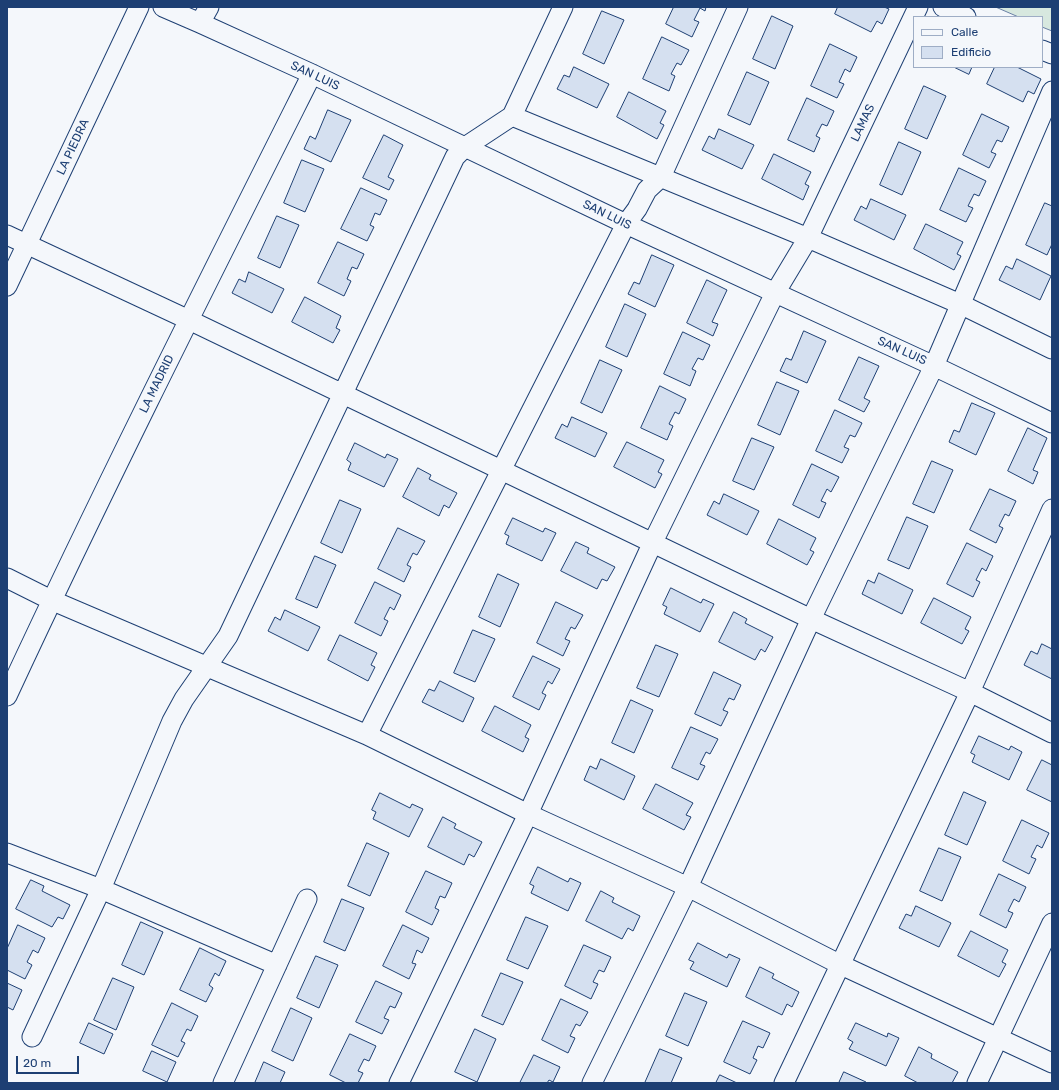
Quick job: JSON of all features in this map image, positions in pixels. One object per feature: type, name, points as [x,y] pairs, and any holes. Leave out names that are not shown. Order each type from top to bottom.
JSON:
[{"type":"street","name":"LA PIEDRA","points":[[7,286],[138,7]]},
{"type":"street","name":"SAN LUIS","points":[[163,7],[204,15],[312,74],[626,224],[934,366],[1052,423]]},
{"type":"street","points":[[32,1037],[101,889],[172,721],[184,699],[228,636],[455,157],[466,147],[512,116],[563,7]]},
{"type":"street","points":[[367,735],[626,224],[637,209],[646,190],[661,177],[738,7]]},
{"type":"street","points":[[943,7],[964,16]]},
{"type":"street","name":"LAMAS","points":[[399,1083],[528,814],[653,542],[775,294],[808,238],[913,18]]},
{"type":"street","name":"LA MADRID","points":[[7,696],[51,600],[312,74]]},
{"type":"street","points":[[592,1083],[688,887],[811,619],[934,366],[1052,91]]},
{"type":"street","points":[[512,116],[808,238],[960,304],[1052,349]]},
{"type":"street","points":[[7,236],[189,320],[811,619],[970,692],[1052,732]]},
{"type":"street","points":[[784,1083],[970,692],[1052,509]]},
{"type":"street","points":[[7,578],[51,600],[367,735],[528,814],[688,887],[841,965],[997,1039],[1052,1063]]},
{"type":"street","points":[[7,853],[101,889],[277,965]]},
{"type":"street","points":[[223,1083],[307,899]]},
{"type":"street","points":[[977,1083],[1052,923]]},
{"type":"shaded area","points":[[996,7],[1052,7],[1052,31],[1043,27],[1043,16],[1017,16]]},
{"type":"building","points":[[674,7],[706,7],[705,11],[700,8],[694,20],[699,22],[692,37],[666,24]]},
{"type":"building","points":[[838,7],[884,7],[889,9],[882,24],[877,21],[871,32],[835,14]]},
{"type":"building","points":[[602,11],[624,20],[604,64],[583,54]]},
{"type":"building","points":[[772,16],[793,26],[775,69],[753,59]]},
{"type":"building","points":[[662,37],[689,50],[681,65],[677,63],[671,74],[675,76],[669,91],[643,79]]},
{"type":"building","points":[[830,44],[857,57],[850,72],[845,69],[839,82],[844,84],[837,98],[811,86]]},
{"type":"building","points":[[574,67],[609,84],[597,108],[557,89],[564,75],[569,77]]},
{"type":"building","points":[[956,68],[972,68],[969,74]]},
{"type":"building","points":[[995,68],[1019,68],[1041,79],[1034,94],[1028,91],[1023,102],[987,84]]},
{"type":"building","points":[[747,72],[769,82],[750,125],[728,115]]},
{"type":"building","points":[[924,86],[946,96],[927,139],[905,129]]},
{"type":"building","points":[[629,92],[666,111],[660,123],[664,125],[657,139],[617,117]]},
{"type":"building","points":[[807,98],[834,111],[827,126],[822,124],[816,136],[820,138],[814,152],[788,140]]},
{"type":"building","points":[[328,110],[351,120],[331,162],[304,149],[310,136],[315,139]]},
{"type":"building","points":[[982,114],[1009,127],[1002,142],[997,140],[991,152],[996,154],[989,168],[963,155]]},
{"type":"building","points":[[719,129],[754,145],[742,169],[702,150],[709,136],[714,139]]},
{"type":"building","points":[[384,135],[403,145],[388,177],[394,180],[389,190],[363,178]]},
{"type":"building","points":[[899,142],[921,152],[902,195],[880,185]]},
{"type":"building","points":[[774,154],[811,172],[805,184],[809,186],[803,200],[762,179]]},
{"type":"building","points":[[302,160],[324,169],[305,212],[284,203]]},
{"type":"building","points":[[959,168],[986,181],[979,196],[974,194],[968,206],[973,208],[966,222],[940,210]]},
{"type":"building","points":[[361,188],[387,200],[380,215],[375,213],[370,225],[374,227],[367,241],[341,229]]},
{"type":"building","points":[[871,199],[906,215],[894,240],[854,220],[861,206],[866,209]]},
{"type":"building","points":[[1045,203],[1052,206],[1052,244],[1047,255],[1026,245]]},
{"type":"building","points":[[277,216],[299,225],[280,268],[258,258]]},
{"type":"building","points":[[926,224],[963,242],[957,254],[961,256],[954,270],[914,249]]},
{"type":"building","points":[[338,242],[364,254],[357,269],[352,267],[347,279],[351,281],[344,296],[318,283]]},
{"type":"building","points":[[652,255],[674,265],[655,307],[628,294],[634,282],[639,284]]},
{"type":"building","points":[[1017,259],[1051,276],[1040,300],[999,280],[1006,266],[1012,269]]},
{"type":"building","points":[[249,272],[284,289],[272,313],[232,293],[239,279],[245,282]]},
{"type":"building","points":[[707,280],[727,290],[712,322],[718,324],[713,336],[687,323]]},
{"type":"building","points":[[305,297],[341,316],[336,328],[340,330],[333,343],[292,322]]},
{"type":"building","points":[[625,304],[646,314],[627,357],[606,347]]},
{"type":"building","points":[[804,331],[826,341],[807,383],[780,371],[786,358],[791,360]]},
{"type":"building","points":[[683,332],[710,345],[703,360],[698,358],[692,369],[696,371],[690,386],[664,374]]},
{"type":"building","points":[[859,357],[879,366],[864,398],[870,401],[864,412],[839,400]]},
{"type":"building","points":[[600,360],[622,370],[602,413],[581,403]]},
{"type":"building","points":[[777,382],[799,391],[780,435],[758,425]]},
{"type":"building","points":[[660,386],[686,399],[679,414],[675,412],[669,424],[673,426],[667,440],[641,428]]},
{"type":"building","points":[[972,403],[995,413],[976,455],[949,442],[954,430],[959,432]]},
{"type":"building","points":[[835,410],[862,423],[855,437],[850,435],[844,447],[849,449],[842,463],[816,451]]},
{"type":"building","points":[[572,417],[607,433],[595,457],[555,438],[562,424],[567,427]]},
{"type":"building","points":[[1028,428],[1047,438],[1033,470],[1038,472],[1033,484],[1008,471]]},
{"type":"building","points":[[752,438],[774,447],[754,490],[733,481]]},
{"type":"building","points":[[627,442],[664,460],[658,472],[662,474],[655,488],[614,467]]},
{"type":"building","points":[[355,443],[385,458],[387,454],[398,459],[384,487],[348,470],[351,463],[347,460]]},
{"type":"building","points":[[932,461],[953,470],[934,513],[913,504]]},
{"type":"building","points":[[812,464],[839,477],[831,492],[827,489],[821,501],[826,503],[819,518],[793,505]]},
{"type":"building","points":[[418,468],[431,475],[429,479],[457,493],[449,508],[444,505],[439,516],[403,497]]},
{"type":"building","points":[[990,489],[1016,501],[1009,516],[1005,514],[999,526],[1003,528],[996,543],[970,530]]},
{"type":"building","points":[[724,494],[759,511],[747,535],[707,515],[714,501],[719,504]]},
{"type":"building","points":[[340,500],[361,509],[342,553],[321,543]]},
{"type":"building","points":[[907,517],[928,526],[909,569],[888,560]]},
{"type":"building","points":[[513,518],[543,532],[545,528],[556,533],[542,561],[506,544],[509,536],[505,534]]},
{"type":"building","points":[[779,519],[816,538],[810,550],[814,552],[807,565],[767,544]]},
{"type":"building","points":[[398,528],[425,541],[417,555],[413,553],[407,565],[411,567],[404,582],[378,569]]},
{"type":"building","points":[[576,542],[589,548],[587,553],[615,567],[607,581],[602,579],[597,589],[561,571]]},
{"type":"building","points":[[967,543],[993,556],[986,571],[982,568],[976,580],[980,582],[973,597],[947,584]]},
{"type":"building","points":[[315,556],[336,565],[317,608],[296,599]]},
{"type":"building","points":[[879,573],[913,590],[902,614],[862,594],[868,580],[874,583]]},
{"type":"building","points":[[498,574],[519,584],[500,627],[479,617]]},
{"type":"building","points":[[375,582],[401,595],[394,610],[390,607],[384,619],[388,621],[381,636],[355,623]]},
{"type":"building","points":[[671,588],[701,603],[703,599],[714,604],[700,632],[664,614],[667,607],[663,605]]},
{"type":"building","points":[[934,598],[971,617],[965,629],[969,631],[962,644],[921,623]]},
{"type":"building","points":[[556,602],[583,615],[575,629],[571,627],[565,639],[570,641],[563,656],[537,643]]},
{"type":"building","points":[[285,610],[320,627],[308,651],[268,631],[275,617],[280,620]]},
{"type":"building","points":[[734,612],[747,619],[745,623],[773,637],[765,652],[761,649],[755,660],[719,642]]},
{"type":"building","points":[[473,630],[495,639],[475,682],[454,673]]},
{"type":"building","points":[[340,635],[377,653],[371,665],[375,667],[368,681],[328,660]]},
{"type":"building","points":[[1042,644],[1052,649],[1052,679],[1024,665],[1031,651],[1037,654]]},
{"type":"building","points":[[656,645],[678,654],[659,697],[637,688]]},
{"type":"building","points":[[533,656],[560,669],[552,684],[548,681],[542,693],[546,695],[539,710],[513,697]]},
{"type":"building","points":[[714,672],[741,685],[734,700],[729,698],[723,710],[728,712],[721,726],[695,714]]},
{"type":"building","points":[[440,681],[474,698],[463,722],[422,702],[429,689],[434,691]]},
{"type":"building","points":[[631,700],[653,710],[634,753],[612,743]]},
{"type":"building","points":[[495,706],[531,725],[525,737],[529,739],[523,752],[482,731]]},
{"type":"building","points":[[691,727],[718,739],[710,754],[706,752],[700,764],[705,766],[698,780],[672,768]]},
{"type":"building","points":[[979,736],[1009,750],[1011,746],[1022,752],[1009,780],[972,762],[975,755],[971,753]]},
{"type":"building","points":[[601,759],[635,776],[624,800],[584,780],[590,766],[596,769]]},
{"type":"building","points":[[1042,760],[1052,765],[1052,802],[1027,790]]},
{"type":"building","points":[[656,784],[693,803],[686,815],[691,817],[684,830],[643,809]]},
{"type":"building","points":[[964,792],[986,802],[967,845],[945,835]]},
{"type":"building","points":[[380,793],[410,808],[412,804],[423,809],[409,837],[373,819],[376,812],[372,810]]},
{"type":"building","points":[[443,817],[456,824],[454,828],[482,842],[474,857],[469,854],[464,865],[428,847]]},
{"type":"building","points":[[1022,820],[1049,833],[1042,848],[1037,845],[1031,857],[1036,859],[1029,874],[1003,861]]},
{"type":"building","points":[[367,843],[389,853],[370,896],[348,886]]},
{"type":"building","points":[[939,848],[961,857],[942,901],[920,891]]},
{"type":"building","points":[[538,867],[568,882],[570,878],[581,883],[568,911],[531,893],[534,886],[530,884]]},
{"type":"building","points":[[426,871],[452,883],[445,898],[440,896],[435,908],[439,910],[432,925],[406,912]]},
{"type":"building","points":[[999,874],[1026,887],[1019,902],[1014,899],[1008,911],[1013,913],[1006,928],[980,915]]},
{"type":"building","points":[[31,880],[44,886],[42,891],[70,905],[63,919],[58,917],[52,927],[16,909]]},
{"type":"building","points":[[601,891],[614,898],[612,902],[640,916],[633,931],[628,928],[622,939],[586,921]]},
{"type":"building","points":[[342,899],[364,908],[345,951],[324,942]]},
{"type":"building","points":[[916,906],[951,923],[939,947],[899,928],[906,914],[911,916]]},
{"type":"building","points":[[526,917],[548,926],[528,969],[507,960]]},
{"type":"building","points":[[141,922],[163,932],[144,975],[122,965]]},
{"type":"building","points":[[18,925],[45,938],[38,953],[33,950],[27,962],[32,965],[25,979],[7,970],[7,949]]},
{"type":"building","points":[[403,925],[429,938],[422,953],[417,950],[412,963],[416,964],[409,979],[383,966]]},
{"type":"building","points":[[971,931],[1008,950],[1002,962],[1006,964],[999,977],[958,956]]},
{"type":"building","points":[[698,943],[727,958],[729,954],[740,959],[727,987],[690,969],[694,962],[689,960]]},
{"type":"building","points":[[584,945],[611,957],[604,972],[599,970],[593,982],[598,984],[591,999],[565,986]]},
{"type":"building","points":[[200,948],[226,961],[219,976],[215,973],[209,985],[213,988],[206,1002],[180,990]]},
{"type":"building","points":[[316,956],[338,965],[319,1008],[297,998]]},
{"type":"building","points":[[760,967],[774,974],[772,978],[799,992],[792,1007],[787,1004],[782,1015],[746,997]]},
{"type":"building","points":[[501,973],[523,982],[503,1025],[482,1016]]},
{"type":"building","points":[[113,978],[134,987],[116,1030],[94,1020]]},
{"type":"building","points":[[376,981],[402,993],[395,1008],[390,1006],[384,1018],[389,1020],[382,1034],[356,1022]]},
{"type":"building","points":[[7,983],[22,990],[13,1010],[7,1007]]},
{"type":"building","points":[[685,993],[707,1002],[688,1046],[666,1036]]},
{"type":"building","points":[[561,999],[588,1012],[580,1026],[576,1024],[570,1036],[575,1038],[568,1053],[542,1040]]},
{"type":"building","points":[[172,1003],[198,1016],[191,1031],[187,1029],[181,1041],[185,1043],[178,1057],[152,1045]]},
{"type":"building","points":[[291,1008],[312,1018],[293,1061],[272,1051]]},
{"type":"building","points":[[743,1021],[770,1033],[763,1048],[758,1046],[753,1058],[757,1060],[750,1074],[724,1062]]},
{"type":"building","points":[[89,1023],[113,1034],[104,1054],[80,1043]]},
{"type":"building","points":[[856,1023],[887,1037],[888,1033],[899,1038],[886,1066],[849,1049],[853,1042],[848,1039]]},
{"type":"building","points":[[475,1029],[496,1039],[477,1082],[455,1072]]},
{"type":"building","points":[[350,1034],[376,1046],[369,1061],[364,1059],[358,1071],[363,1073],[358,1083],[346,1083],[330,1075]]},
{"type":"building","points":[[919,1047],[932,1054],[931,1058],[958,1072],[952,1083],[918,1083],[905,1076]]},
{"type":"building","points":[[660,1049],[682,1058],[671,1083],[645,1083]]},
{"type":"building","points":[[152,1051],[176,1062],[167,1082],[143,1071]]},
{"type":"building","points":[[534,1055],[560,1067],[553,1082],[549,1080],[547,1083],[520,1083]]},
{"type":"building","points":[[264,1062],[285,1072],[280,1083],[255,1083]]},
{"type":"building","points":[[844,1072],[866,1082],[839,1083]]},
{"type":"building","points":[[720,1075],[737,1083],[716,1083]]}]
